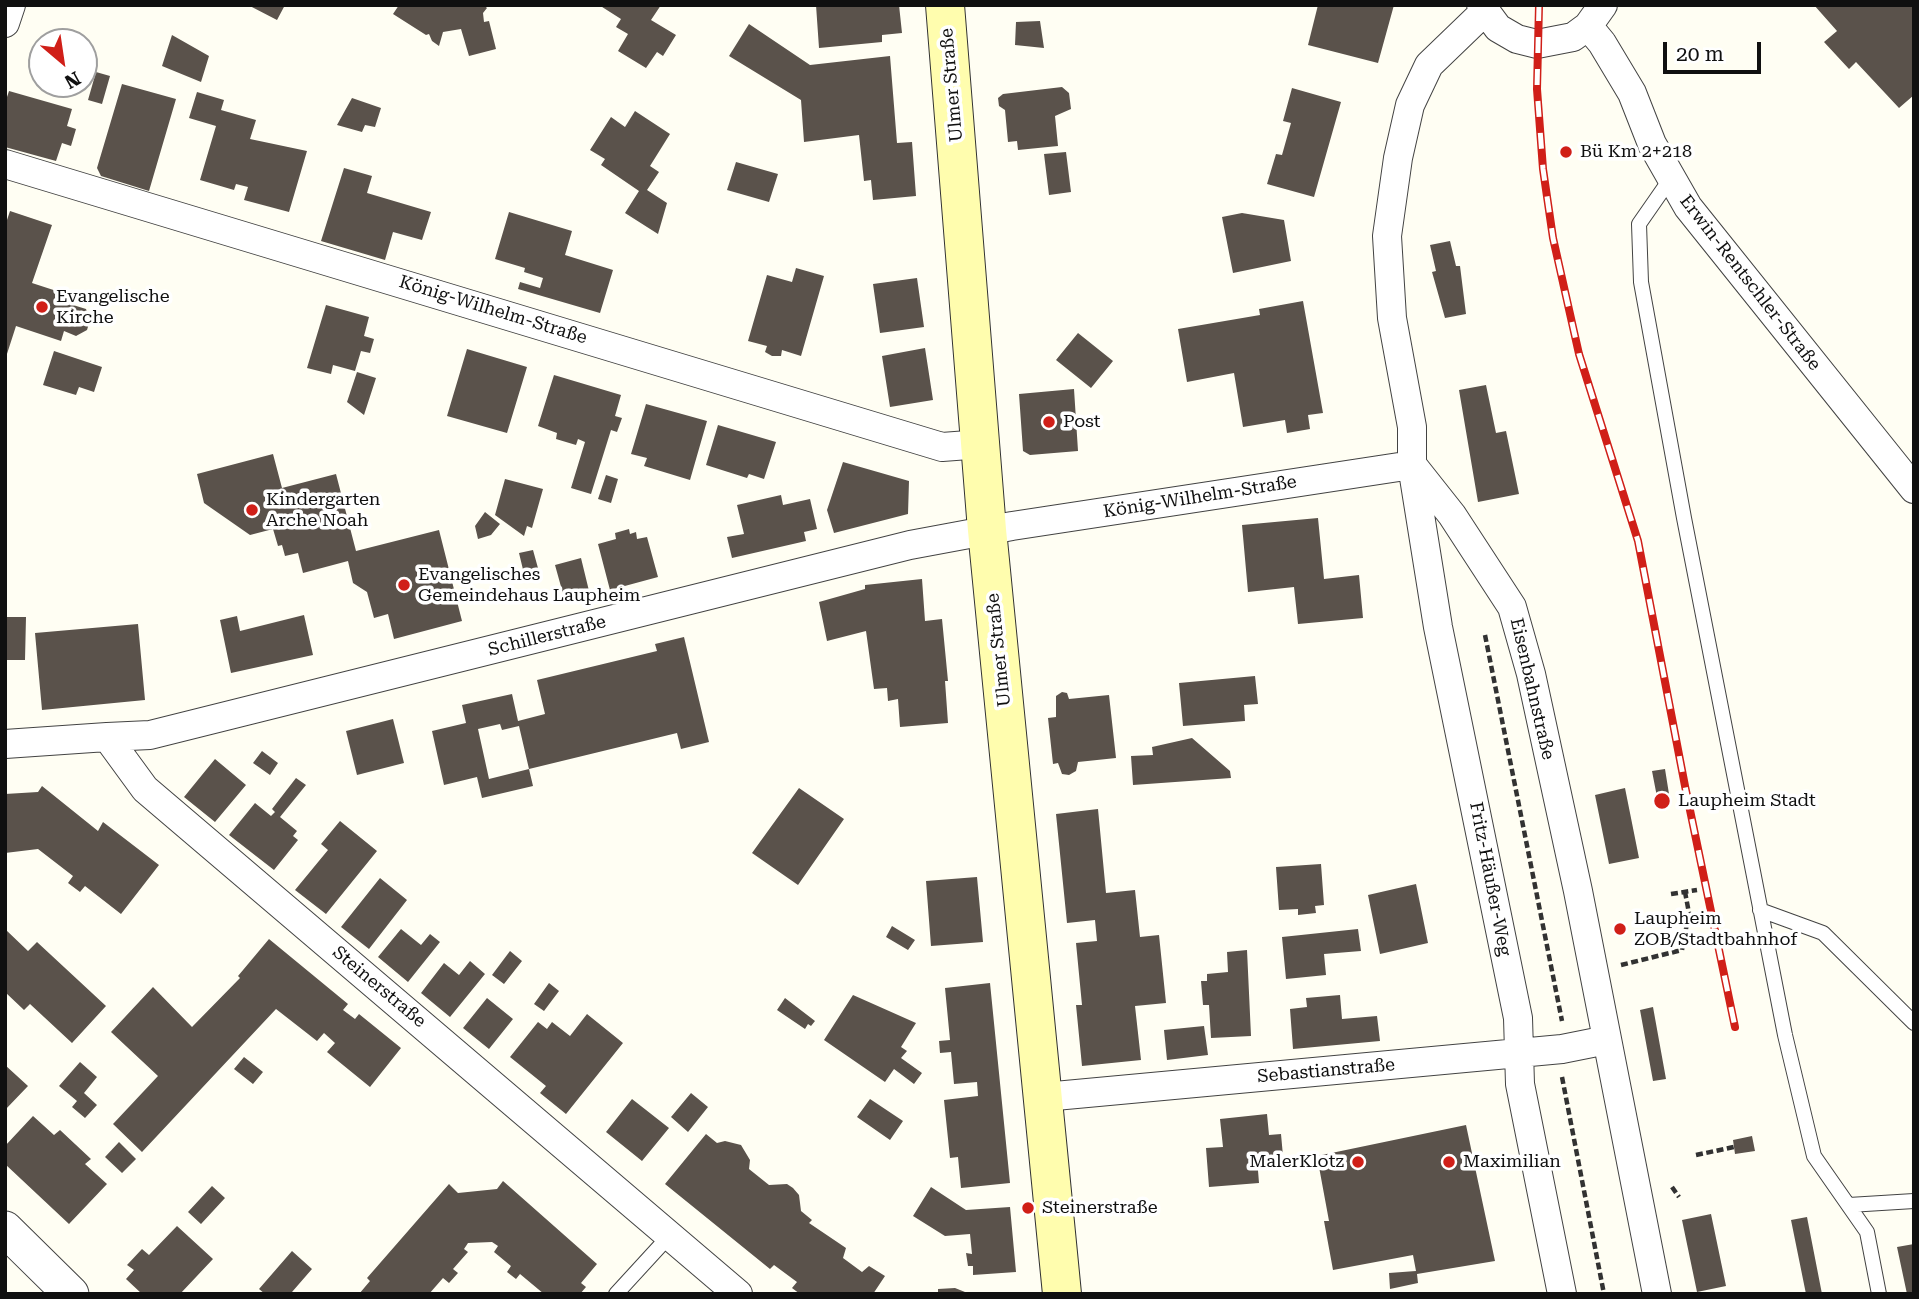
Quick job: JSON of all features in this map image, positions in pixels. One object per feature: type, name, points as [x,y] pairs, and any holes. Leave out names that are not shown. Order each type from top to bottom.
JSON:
[{"type":"main road","name":"Ulmer Straße","points":[[945,5],[987,530],[1062,1294]]},
{"type":"street","points":[[5,23],[11,5]]},
{"type":"street","points":[[1412,465],[1412,427],[1392,318],[1387,236],[1398,158],[1410,105],[1429,65],[1483,9],[1498,28],[1517,39],[1538,44],[1573,37],[1596,16]]},
{"type":"street","name":"Erwin-Rentschler-Straße","points":[[1596,16],[1602,43],[1632,93],[1652,144],[1688,207],[1736,271],[1914,489]]},
{"type":"street","name":"König-Wilhelm-Straße","points":[[5,164],[942,447],[982,444]]},
{"type":"street","name":"König-Wilhelm-Straße","points":[[987,530],[1412,465]]},
{"type":"street","name":"Eisenbahnstraße","points":[[1412,465],[1452,515],[1512,607],[1531,674],[1657,1294]]},
{"type":"street","name":"Fritz-Häußer-Weg","points":[[1412,465],[1438,627],[1518,1018],[1520,1084],[1562,1294]]},
{"type":"street","name":"Schillerstraße","points":[[107,737],[150,735],[910,545],[987,530]]},
{"type":"street","points":[[5,744],[107,737]]},
{"type":"street","name":"Steinerstraße","points":[[107,737],[145,789],[671,1234],[738,1294]]},
{"type":"street","name":"Sebastianstraße","points":[[1044,1097],[1562,1049],[1607,1040]]},
{"type":"street","points":[[5,1229],[71,1294]]},
{"type":"lane","points":[[1671,178],[1639,224],[1642,282],[1785,1035],[1814,1156],[1867,1232],[1879,1294]]},
{"type":"lane","points":[[1760,910],[1823,933],[1914,1023]]},
{"type":"lane","points":[[1849,1205],[1914,1201]]},
{"type":"lane","points":[[616,1294],[671,1234]]},
{"type":"path","points":[[1512,607],[1482,617],[1565,1033],[1559,1064],[1604,1294]]},
{"type":"path","points":[[1671,894],[1697,890]]},
{"type":"path","points":[[1593,970],[1682,950],[1689,913],[1685,892]]},
{"type":"path","points":[[1696,1154],[1734,1147]]},
{"type":"path","points":[[1672,1187],[1679,1197]]},
{"type":"building","points":[[248,5],[285,5],[277,20]]},
{"type":"building","points":[[399,5],[484,5],[487,8],[483,13],[484,22],[489,21],[496,49],[469,56],[461,29],[443,32],[439,46],[432,41],[429,34],[426,35],[393,14]]},
{"type":"building","points":[[599,5],[661,5],[651,20],[676,35],[663,56],[657,52],[646,68],[618,51],[628,34],[616,27],[621,19]]},
{"type":"building","points":[[816,5],[899,5],[902,33],[882,35],[882,42],[819,48]]},
{"type":"building","points":[[1318,5],[1394,5],[1378,63],[1308,45]]},
{"type":"building","points":[[1814,5],[1914,5],[1914,95],[1899,108],[1856,62],[1849,69],[1824,42],[1837,31]]},
{"type":"building","points":[[1040,21],[1044,48],[1015,45],[1016,22]]},
{"type":"building","points":[[749,24],[810,65],[890,56],[897,143],[912,142],[916,196],[873,200],[871,180],[864,181],[859,135],[804,142],[801,100],[729,56]]},
{"type":"building","points":[[172,35],[209,56],[201,82],[162,66]]},
{"type":"building","points":[[98,73],[110,76],[102,104],[88,100],[98,98]]},
{"type":"building","points":[[122,84],[176,99],[149,191],[101,176],[97,168]]},
{"type":"building","points":[[1062,87],[1069,93],[1071,109],[1055,116],[1058,146],[1018,150],[1017,141],[1008,142],[1005,110],[999,106],[998,98],[1003,94]]},
{"type":"building","points":[[1292,88],[1341,102],[1314,197],[1267,184],[1276,154],[1282,155],[1291,123],[1283,121]]},
{"type":"building","points":[[9,91],[72,109],[67,126],[76,129],[71,146],[62,143],[56,161],[5,147],[5,103]]},
{"type":"building","points":[[197,92],[224,100],[221,110],[256,120],[250,139],[307,151],[289,212],[244,200],[248,187],[236,184],[234,190],[200,180],[216,126],[189,118]]},
{"type":"building","points":[[352,98],[381,108],[375,127],[365,125],[362,132],[337,125]]},
{"type":"building","points":[[635,111],[670,134],[650,166],[659,172],[647,190],[667,203],[658,234],[625,213],[639,191],[601,165],[605,159],[590,150],[611,117],[625,127]]},
{"type":"building","points":[[1066,152],[1071,192],[1049,195],[1044,154]]},
{"type":"building","points":[[736,162],[778,174],[769,202],[727,190]]},
{"type":"building","points":[[344,168],[372,176],[367,193],[431,212],[422,240],[393,232],[385,260],[321,241]]},
{"type":"building","points":[[10,211],[52,225],[32,283],[75,297],[73,305],[86,309],[90,320],[87,330],[76,336],[64,331],[61,341],[16,326],[6,357],[5,226]]},
{"type":"building","points":[[509,212],[572,231],[565,255],[613,270],[600,313],[518,289],[520,282],[540,288],[543,278],[524,272],[525,268],[495,259]]},
{"type":"building","points":[[1242,213],[1284,220],[1291,261],[1233,273],[1222,217]]},
{"type":"building","points":[[1450,241],[1456,266],[1460,266],[1466,314],[1445,318],[1432,272],[1436,271],[1430,245]]},
{"type":"building","points":[[796,268],[824,276],[801,356],[782,350],[781,356],[772,356],[765,352],[767,346],[748,341],[767,275],[792,282]]},
{"type":"building","points":[[917,278],[924,327],[880,333],[873,284]]},
{"type":"building","points":[[1303,301],[1323,413],[1308,415],[1310,429],[1287,433],[1285,420],[1243,427],[1234,373],[1187,382],[1178,329],[1260,315],[1259,309]]},
{"type":"building","points":[[326,305],[369,317],[364,336],[374,339],[370,353],[361,351],[355,371],[333,365],[331,374],[307,368]]},
{"type":"building","points":[[1078,333],[1113,361],[1091,388],[1056,360]]},
{"type":"building","points":[[925,348],[933,400],[890,407],[882,356]]},
{"type":"building","points":[[467,349],[527,367],[507,433],[447,416]]},
{"type":"building","points":[[54,351],[102,367],[94,392],[79,387],[76,395],[43,385]]},
{"type":"building","points":[[357,372],[376,378],[364,415],[347,402]]},
{"type":"building","points":[[554,375],[621,395],[615,416],[622,418],[617,432],[611,430],[591,494],[571,488],[585,442],[578,439],[576,445],[556,439],[557,433],[538,426]]},
{"type":"building","points":[[1486,385],[1496,433],[1506,431],[1519,494],[1478,502],[1459,390]]},
{"type":"building","name":"Post","points":[[1074,389],[1078,451],[1030,455],[1023,451],[1019,394]]},
{"type":"building","points":[[646,404],[707,421],[690,480],[644,466],[647,458],[631,454]]},
{"type":"building","points":[[718,425],[776,442],[764,479],[749,474],[747,478],[706,465]]},
{"type":"building","points":[[273,454],[282,488],[336,474],[356,551],[439,530],[462,621],[394,639],[388,614],[374,618],[367,592],[353,583],[348,561],[303,573],[298,553],[285,556],[282,545],[278,546],[273,529],[250,535],[204,503],[197,474]]},
{"type":"building","points":[[843,462],[909,481],[908,514],[834,533],[827,510]]},
{"type":"building","points":[[606,475],[618,479],[611,503],[598,499]]},
{"type":"building","points":[[505,479],[543,489],[532,528],[527,526],[524,536],[495,515]]},
{"type":"building","points":[[781,495],[783,505],[810,499],[817,529],[804,532],[806,541],[732,558],[727,537],[744,534],[737,505]]},
{"type":"building","points":[[485,512],[500,524],[491,535],[478,539],[475,526]]},
{"type":"building","points":[[1318,518],[1324,579],[1359,575],[1363,618],[1298,624],[1294,587],[1248,592],[1242,525]]},
{"type":"building","points":[[629,529],[630,534],[636,532],[637,539],[647,537],[658,577],[610,590],[598,544],[616,539],[615,533]]},
{"type":"building","points":[[533,550],[541,579],[526,582],[519,553]]},
{"type":"building","points":[[581,558],[590,595],[565,601],[555,565]]},
{"type":"building","points":[[922,579],[925,621],[942,619],[948,681],[945,681],[948,723],[900,727],[898,699],[888,701],[887,688],[874,689],[866,631],[827,641],[819,602],[865,589],[865,585]]},
{"type":"building","points":[[304,615],[313,655],[231,673],[220,620],[237,616],[240,631]]},
{"type":"building","points":[[5,617],[26,617],[25,660],[5,660]]},
{"type":"building","points":[[138,624],[145,700],[42,710],[35,633]]},
{"type":"building","points":[[684,637],[709,742],[681,749],[677,733],[529,769],[533,786],[482,798],[477,777],[444,785],[432,731],[466,723],[462,705],[512,694],[518,721],[545,714],[537,680],[657,651],[655,644]],"holes":[[[500,724],[502,730],[519,726],[529,769],[489,779],[478,729]]]},
{"type":"building","points":[[1255,676],[1258,704],[1244,705],[1245,721],[1183,726],[1179,683]]},
{"type":"building","points":[[1062,692],[1067,693],[1069,699],[1109,695],[1116,758],[1078,762],[1076,771],[1069,775],[1062,774],[1058,763],[1053,764],[1048,718],[1056,717],[1056,696]]},
{"type":"building","points":[[393,719],[404,763],[357,775],[346,731]]},
{"type":"building","points":[[1192,738],[1230,771],[1231,778],[1133,785],[1131,756],[1153,755],[1152,747]]},
{"type":"building","points":[[262,751],[278,763],[270,775],[253,763]]},
{"type":"building","points":[[215,759],[246,785],[215,822],[184,797]]},
{"type":"building","points":[[1665,769],[1669,794],[1657,797],[1652,771]]},
{"type":"building","points":[[296,778],[306,785],[280,817],[297,831],[293,836],[298,840],[274,870],[229,835],[255,803],[271,816],[275,812],[272,809]]},
{"type":"building","points":[[42,786],[98,831],[103,822],[159,865],[121,914],[85,886],[80,892],[68,883],[73,876],[38,849],[5,853],[5,794],[38,792]]},
{"type":"building","points":[[799,788],[844,819],[798,885],[752,853]]},
{"type":"building","points":[[1625,788],[1639,858],[1609,864],[1595,795]]},
{"type":"building","points":[[1098,809],[1106,893],[1135,890],[1140,937],[1159,935],[1166,1003],[1135,1006],[1141,1060],[1082,1066],[1076,1005],[1082,1005],[1076,943],[1097,941],[1095,920],[1067,923],[1056,814]]},
{"type":"building","points":[[340,821],[377,851],[326,914],[295,890],[328,850],[321,844]]},
{"type":"building","points":[[1321,864],[1324,905],[1315,906],[1316,913],[1298,915],[1298,909],[1279,910],[1276,867]]},
{"type":"building","points":[[977,877],[983,942],[931,946],[926,881]]},
{"type":"building","points":[[380,878],[407,900],[369,949],[341,927]]},
{"type":"building","points":[[1416,884],[1428,943],[1380,954],[1368,895]]},
{"type":"building","points":[[892,926],[915,940],[908,950],[886,937]]},
{"type":"building","points":[[5,929],[28,951],[37,942],[106,1006],[72,1043],[30,1004],[24,1010],[5,992]]},
{"type":"building","points":[[401,929],[421,945],[430,934],[440,942],[408,982],[378,957]]},
{"type":"building","points":[[1358,929],[1361,951],[1324,954],[1326,975],[1286,979],[1282,937]]},
{"type":"building","points":[[269,939],[348,1004],[343,1010],[355,1019],[359,1014],[401,1048],[370,1087],[327,1052],[335,1043],[324,1033],[317,1041],[276,1009],[142,1152],[113,1124],[158,1076],[111,1032],[153,987],[192,1027],[240,978],[238,976]]},
{"type":"building","points":[[1247,950],[1251,1036],[1211,1038],[1209,1005],[1203,1005],[1201,981],[1207,981],[1207,974],[1228,972],[1227,952]]},
{"type":"building","points":[[510,951],[522,961],[504,984],[492,975]]},
{"type":"building","points":[[470,961],[485,974],[450,1017],[421,993],[444,963],[459,975]]},
{"type":"building","points":[[549,983],[559,991],[544,1011],[534,1004]]},
{"type":"building","points":[[990,983],[1010,1183],[961,1188],[958,1157],[950,1158],[944,1100],[978,1096],[977,1082],[954,1084],[951,1052],[940,1053],[939,1041],[950,1040],[945,988]]},
{"type":"building","points":[[853,995],[916,1023],[901,1047],[907,1051],[901,1058],[922,1073],[914,1084],[894,1069],[885,1082],[824,1040]]},
{"type":"building","points":[[1340,995],[1342,1019],[1377,1016],[1380,1041],[1293,1049],[1290,1009],[1307,1007],[1306,998]]},
{"type":"building","points":[[487,998],[513,1019],[489,1049],[463,1028]]},
{"type":"building","points":[[785,998],[815,1021],[811,1026],[808,1024],[805,1029],[777,1010]]},
{"type":"building","points":[[1653,1007],[1666,1079],[1653,1081],[1640,1010]]},
{"type":"building","points":[[587,1014],[623,1043],[566,1114],[540,1093],[546,1086],[510,1057],[538,1022],[547,1029],[552,1022],[570,1036]]},
{"type":"building","points":[[1204,1026],[1208,1055],[1167,1060],[1164,1030]]},
{"type":"building","points":[[244,1057],[263,1072],[253,1084],[234,1069]]},
{"type":"building","points":[[80,1062],[97,1077],[84,1093],[97,1105],[85,1118],[72,1107],[77,1101],[59,1086]]},
{"type":"building","points":[[5,1065],[28,1086],[5,1110]]},
{"type":"building","points":[[691,1093],[708,1107],[688,1132],[671,1117]]},
{"type":"building","points":[[632,1099],[669,1128],[642,1161],[606,1132]]},
{"type":"building","points":[[870,1099],[903,1121],[890,1140],[857,1117]]},
{"type":"building","points":[[1267,1114],[1269,1135],[1281,1134],[1283,1156],[1257,1158],[1259,1183],[1209,1187],[1206,1148],[1223,1147],[1220,1119]]},
{"type":"building","points":[[33,1116],[54,1135],[60,1130],[91,1159],[85,1164],[107,1184],[69,1224],[5,1164],[5,1146]]},
{"type":"building","points":[[1466,1125],[1495,1261],[1417,1274],[1418,1283],[1390,1289],[1389,1273],[1416,1271],[1413,1255],[1333,1270],[1324,1221],[1329,1221],[1317,1156]]},
{"type":"building","points":[[706,1134],[717,1143],[725,1141],[741,1145],[750,1160],[749,1169],[769,1185],[787,1184],[793,1188],[799,1195],[801,1211],[812,1220],[809,1223],[846,1248],[843,1258],[862,1272],[869,1266],[885,1276],[873,1294],[800,1294],[792,1288],[797,1282],[774,1265],[770,1269],[665,1184]]},
{"type":"building","points":[[1752,1136],[1755,1151],[1735,1154],[1733,1140]]},
{"type":"building","points":[[119,1142],[136,1159],[122,1173],[105,1157]]},
{"type":"building","points":[[503,1181],[597,1264],[581,1283],[586,1287],[580,1294],[544,1294],[520,1274],[516,1279],[507,1272],[511,1266],[494,1252],[498,1246],[492,1242],[468,1243],[464,1249],[468,1252],[453,1269],[458,1273],[449,1283],[443,1278],[429,1294],[359,1294],[370,1281],[367,1278],[449,1184],[458,1193],[497,1189]]},
{"type":"building","points":[[212,1186],[225,1198],[201,1224],[188,1212]]},
{"type":"building","points":[[931,1187],[966,1210],[1010,1207],[1016,1272],[973,1275],[973,1266],[968,1266],[966,1253],[972,1254],[970,1234],[945,1236],[913,1216]]},
{"type":"building","points":[[1711,1214],[1726,1286],[1697,1292],[1682,1220]]},
{"type":"building","points":[[1807,1217],[1822,1294],[1806,1294],[1791,1220]]},
{"type":"building","points":[[177,1226],[213,1259],[180,1294],[142,1294],[126,1279],[134,1270],[127,1265],[142,1249],[149,1255]]},
{"type":"building","points":[[1914,1244],[1914,1294],[1907,1294],[1897,1247]]},
{"type":"building","points":[[292,1251],[312,1269],[292,1292],[294,1294],[265,1294],[259,1289]]},
{"type":"building","points":[[955,1288],[970,1294],[938,1294],[938,1289]]},
{"type":"railway","points":[[1539,5],[1537,89],[1543,169],[1553,238],[1579,354],[1638,541],[1735,1027]]},
{"type":"place","name":"Bü Km 2+218","points":[[1566,152]]},
{"type":"place","name":"Evangelische Kirche","points":[[42,307]]},
{"type":"place","name":"Post","points":[[1049,422]]},
{"type":"place","name":"Kindergarten Arche Noah","points":[[252,510]]},
{"type":"place","name":"Evangelisches Gemeindehaus Laupheim","points":[[404,585]]},
{"type":"place","name":"Laupheim Stadt","points":[[1662,801]]},
{"type":"place","name":"Laupheim ZOB/Stadtbahnhof","points":[[1620,929]]},
{"type":"place","name":"MalerKlotz","points":[[1358,1162]]},
{"type":"place","name":"Maximilian","points":[[1449,1162]]},
{"type":"place","name":"Steinerstraße","points":[[1028,1208]]}]
